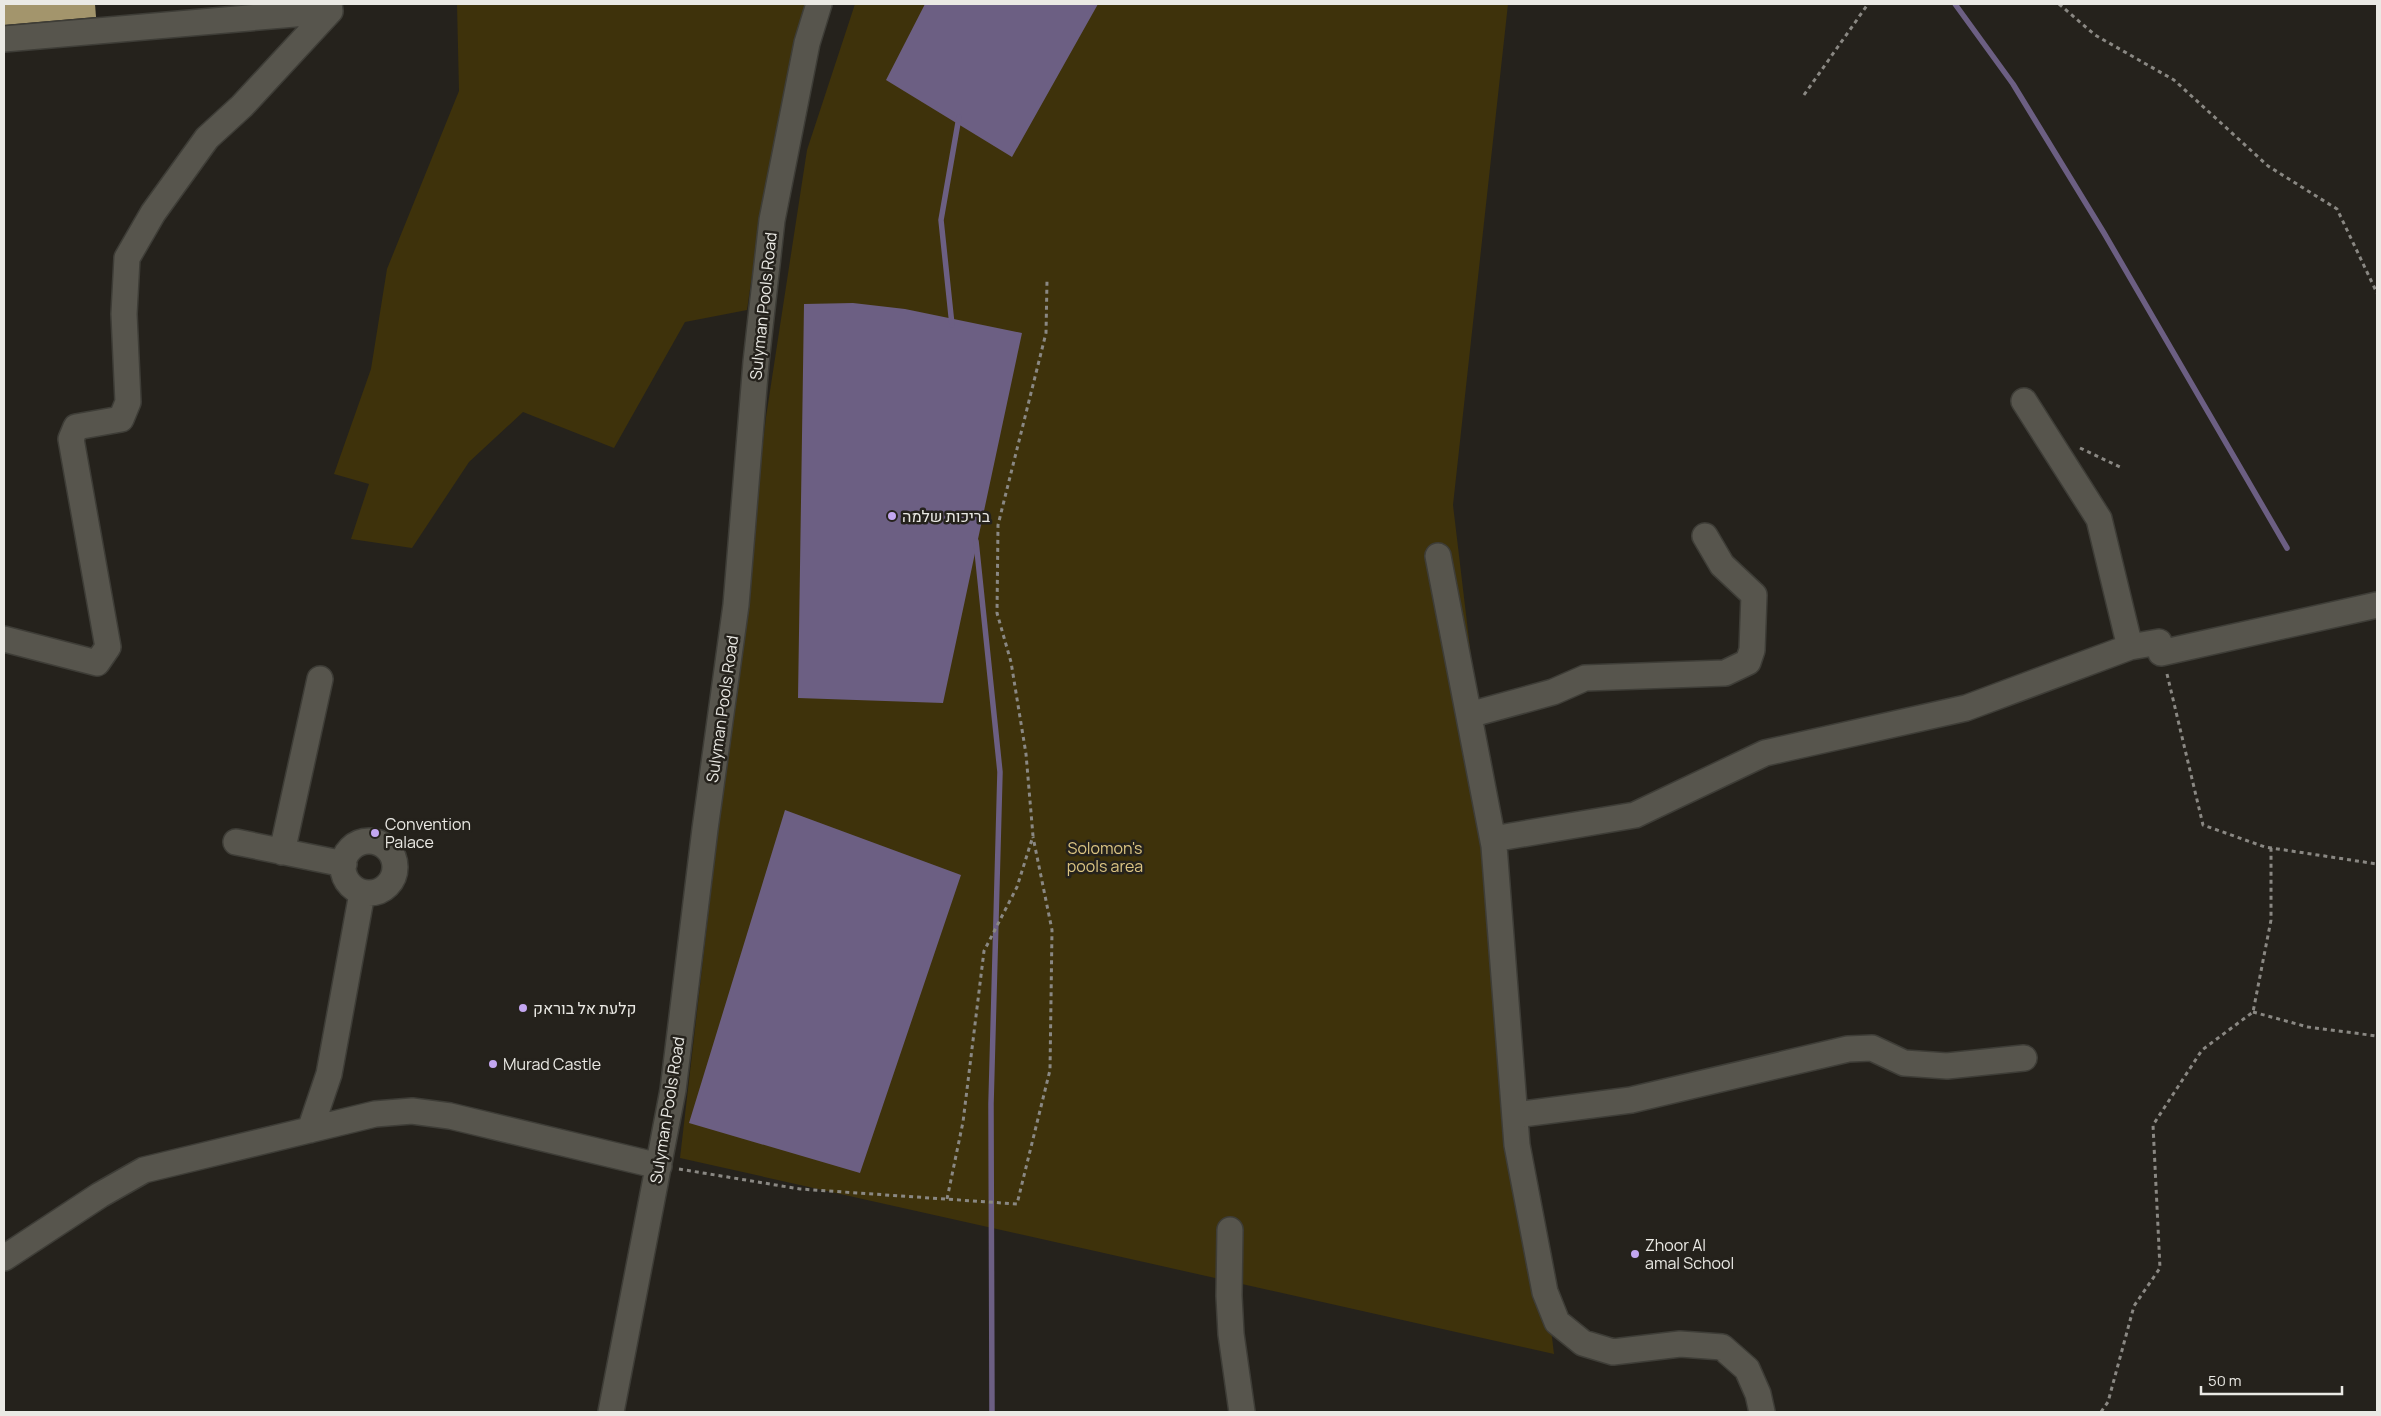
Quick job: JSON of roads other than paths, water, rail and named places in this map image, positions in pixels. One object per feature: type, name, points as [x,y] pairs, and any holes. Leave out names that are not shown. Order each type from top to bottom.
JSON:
[{"type":"street","name":"Sulyman Pools Road","points":[[611,1412],[673,1090],[705,829],[736,605],[756,362],[772,220],[807,43],[819,4]]},
{"type":"street","points":[[4,39],[330,7]]},
{"type":"street","points":[[4,639],[98,663],[108,647],[71,438],[76,427],[121,419],[128,402],[124,314],[127,258],[153,213],[206,138],[242,106],[330,7]]},
{"type":"street","points":[[2024,401],[2099,520],[2130,647]]},
{"type":"street","points":[[1469,715],[1553,692],[1585,678],[1724,673],[1748,662],[1752,650],[1754,594],[1722,565],[1705,536]]},
{"type":"street","points":[[1438,556],[1493,839],[1517,1145],[1545,1292],[1557,1322],[1583,1343],[1613,1352],[1680,1344],[1722,1347],[1747,1369],[1758,1394],[1762,1412]]},
{"type":"street","points":[[1493,839],[1635,815],[1765,753],[1966,708],[2130,647],[2159,642],[2161,653],[2377,605]]},
{"type":"street","points":[[282,852],[320,679]]},
{"type":"street","points":[[236,842],[344,864]]},
{"type":"street","points":[[365,842],[381,844],[392,855],[395,871],[392,880],[379,892],[362,893],[348,882],[344,864],[351,849],[365,842]]},
{"type":"street","points":[[310,1130],[329,1074],[362,893]]},
{"type":"street","points":[[1515,1115],[1631,1100],[1848,1049],[1872,1048],[1904,1063],[1947,1066],[2024,1058]]},
{"type":"street","points":[[4,1258],[100,1195],[144,1170],[374,1114],[412,1111],[450,1116],[659,1166]]},
{"type":"street","points":[[1230,1230],[1229,1296],[1242,1412]]},
{"type":"waterway","points":[[1955,4],[2013,84],[2104,233],[2287,548]]},
{"type":"waterway","points":[[952,325],[941,220],[959,117]]},
{"type":"waterway","points":[[976,541],[1000,772],[991,1104],[992,1412]]},
{"type":"place","name":"בריכות שלמה","points":[[892,516]]},
{"type":"place","name":"Convention Palace","points":[[375,833]]},
{"type":"place","name":"קלעת אל בוראק","points":[[523,1008]]},
{"type":"place","name":"Murad Castle","points":[[493,1064]]},
{"type":"place","name":"Zhoor Al amal School","points":[[1635,1254]]},
{"type":"park label","name":"Solomon's pools area","points":[[1105,857]]}]
